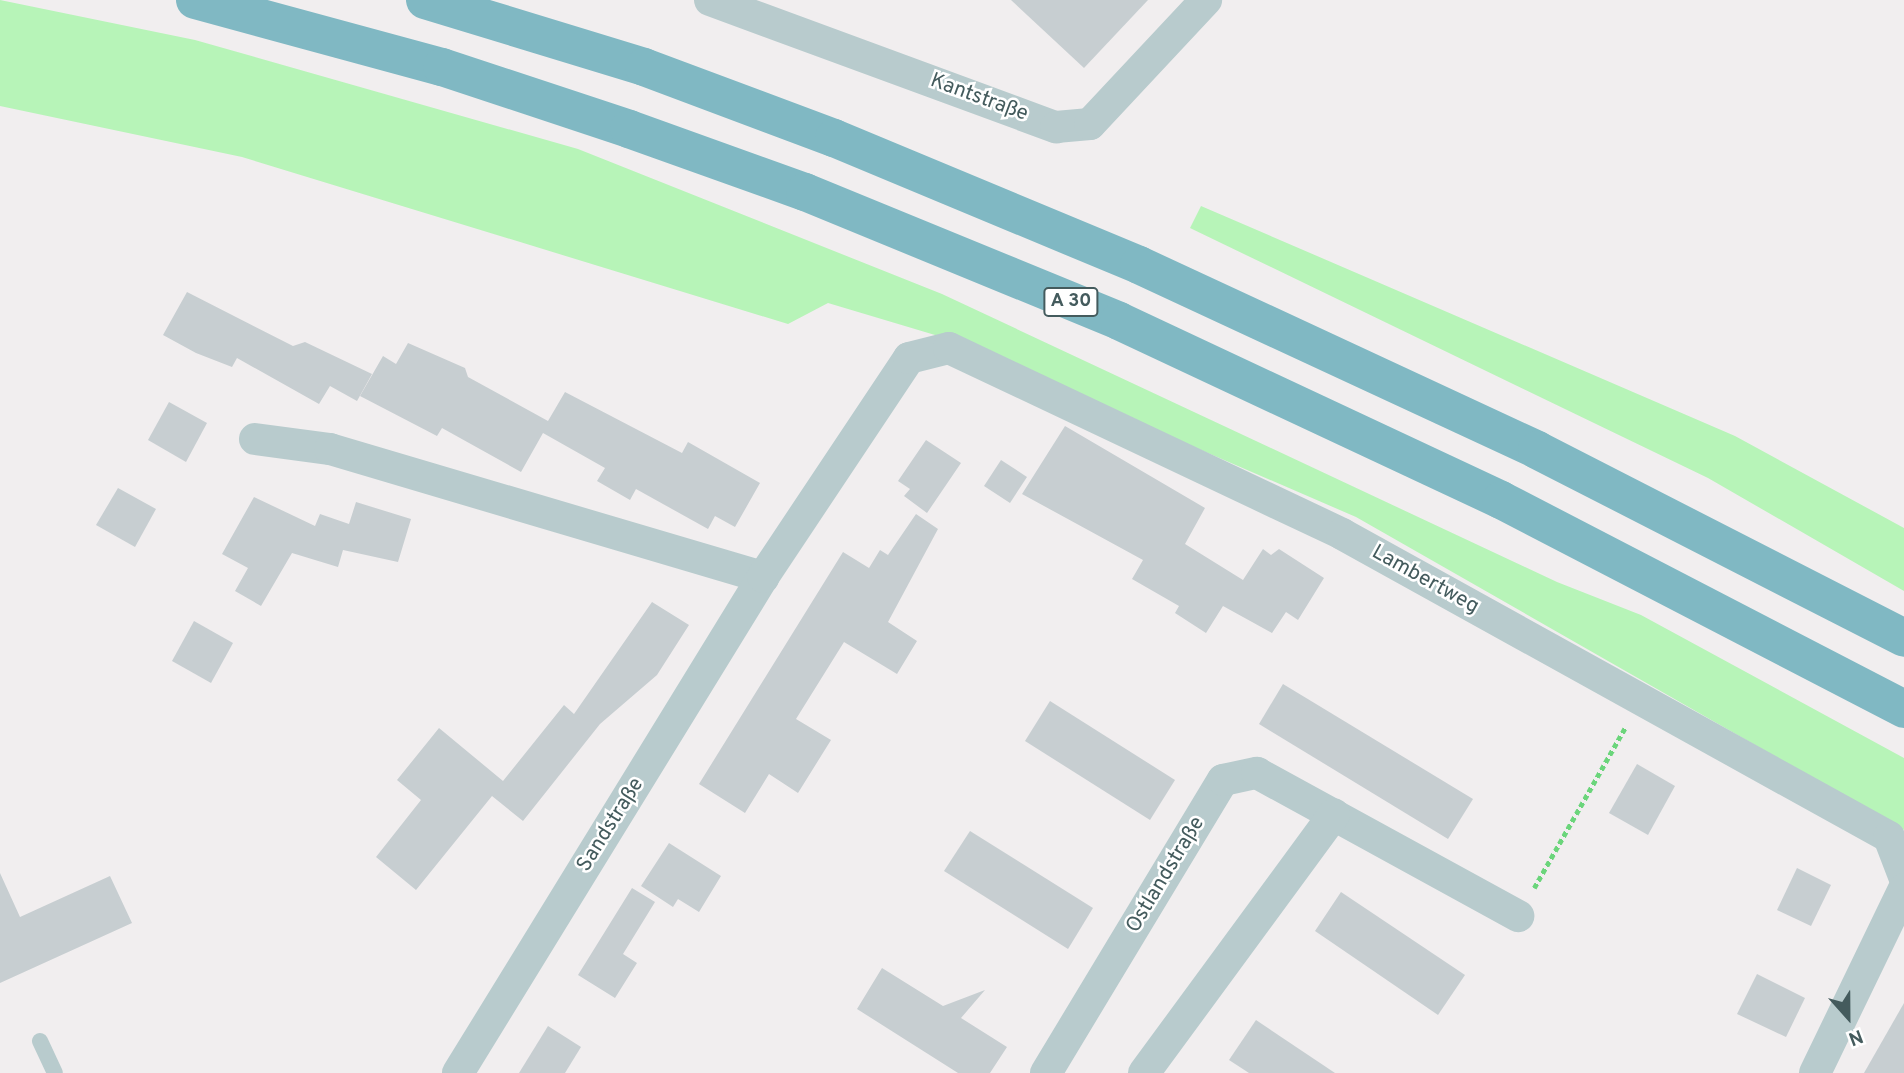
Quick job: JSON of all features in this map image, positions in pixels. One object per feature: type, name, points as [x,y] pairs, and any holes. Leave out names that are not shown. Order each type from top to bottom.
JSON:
[{"type":"highway","name":"A 30","points":[[195,0],[442,67],[629,129],[805,192],[1119,321],[1501,500],[1904,709]]},
{"type":"highway","points":[[425,0],[644,67],[834,138],[1139,265],[1537,450],[1904,638]]},
{"type":"street","name":"Kantstraße","points":[[710,0],[1056,127],[1090,124],[1206,0]]},
{"type":"street","name":"Lambertweg","points":[[909,358],[949,348],[1342,534],[1889,836],[1904,876]]},
{"type":"street","name":"Sandstraße","points":[[458,1073],[763,577],[909,358]]},
{"type":"street","points":[[255,439],[330,449],[763,577]]},
{"type":"street","name":"Ostlandstraße","points":[[1046,1073],[1223,780],[1257,774],[1518,916]]},
{"type":"street","points":[[1144,1073],[1334,814]]},
{"type":"street","points":[[1815,1073],[1904,889]]},
{"type":"lane","points":[[40,1041],[55,1073]]},
{"type":"path","points":[[1518,916],[1641,700]]},
{"type":"green space","points":[[0,0],[195,40],[578,149],[942,294],[1557,582],[1641,615],[1904,758],[1904,830],[1356,517],[935,335],[828,303],[788,324],[242,157],[0,106]]},
{"type":"green space","points":[[1201,206],[1735,436],[1904,528],[1904,591],[1708,478],[1190,228]]},
{"type":"building","points":[[1011,0],[1148,0],[1084,68]]},
{"type":"building","points":[[187,292],[293,346],[305,342],[372,374],[357,401],[330,386],[319,404],[237,358],[232,367],[196,353],[163,335]]},
{"type":"building","points":[[408,343],[465,368],[468,377],[548,421],[565,392],[682,453],[688,442],[760,483],[735,527],[715,516],[708,529],[636,489],[630,500],[597,481],[605,468],[543,433],[521,472],[442,428],[437,436],[360,396],[383,356],[396,364]]},
{"type":"building","points":[[169,402],[207,423],[186,462],[148,440]]},
{"type":"building","points":[[1065,426],[1205,508],[1185,544],[1243,580],[1263,549],[1271,555],[1279,549],[1324,578],[1298,620],[1286,612],[1272,633],[1223,606],[1206,633],[1175,613],[1179,606],[1132,579],[1143,560],[1022,494]]},
{"type":"building","points":[[926,440],[961,463],[927,513],[904,496],[910,489],[898,481]]},
{"type":"building","points":[[1001,460],[1027,477],[1010,503],[984,486]]},
{"type":"building","points":[[118,488],[156,509],[135,547],[96,525]]},
{"type":"building","points":[[254,497],[315,526],[320,514],[349,524],[356,502],[411,519],[398,562],[343,550],[338,567],[292,553],[261,606],[235,591],[248,568],[222,554]]},
{"type":"building","points":[[916,514],[938,529],[888,622],[917,641],[897,674],[844,642],[796,719],[831,740],[798,793],[769,774],[745,813],[699,784],[843,552],[869,568],[880,550],[888,555]]},
{"type":"building","points":[[652,602],[689,625],[657,675],[600,724],[523,821],[492,796],[416,890],[376,857],[421,800],[397,780],[439,728],[503,781],[564,705],[574,714]]},
{"type":"building","points":[[194,621],[233,643],[211,683],[172,661]]},
{"type":"building","points":[[1283,684],[1473,799],[1448,839],[1259,724]]},
{"type":"building","points":[[1050,701],[1175,780],[1150,820],[1025,741]]},
{"type":"building","points":[[1637,764],[1675,786],[1648,835],[1609,813]]},
{"type":"building","points":[[970,831],[1093,908],[1068,949],[944,871]]},
{"type":"building","points":[[669,843],[721,876],[699,912],[678,899],[673,907],[641,886]]},
{"type":"building","points":[[1797,868],[1831,885],[1811,926],[1777,910]]},
{"type":"building","points":[[0,873],[20,917],[110,876],[132,923],[0,983]]},
{"type":"building","points":[[632,888],[655,902],[623,954],[637,963],[615,998],[578,975]]},
{"type":"building","points":[[1341,892],[1465,975],[1438,1015],[1315,931]]},
{"type":"building","points":[[882,968],[943,1006],[985,990],[961,1018],[1007,1047],[990,1073],[958,1073],[857,1009]]},
{"type":"building","points":[[1757,974],[1805,998],[1786,1037],[1737,1014]]},
{"type":"building","points":[[1904,1003],[1904,1073],[1864,1073]]},
{"type":"building","points":[[1256,1020],[1335,1073],[1249,1073],[1229,1060]]},
{"type":"building","points":[[548,1026],[581,1047],[565,1073],[519,1073]]}]
